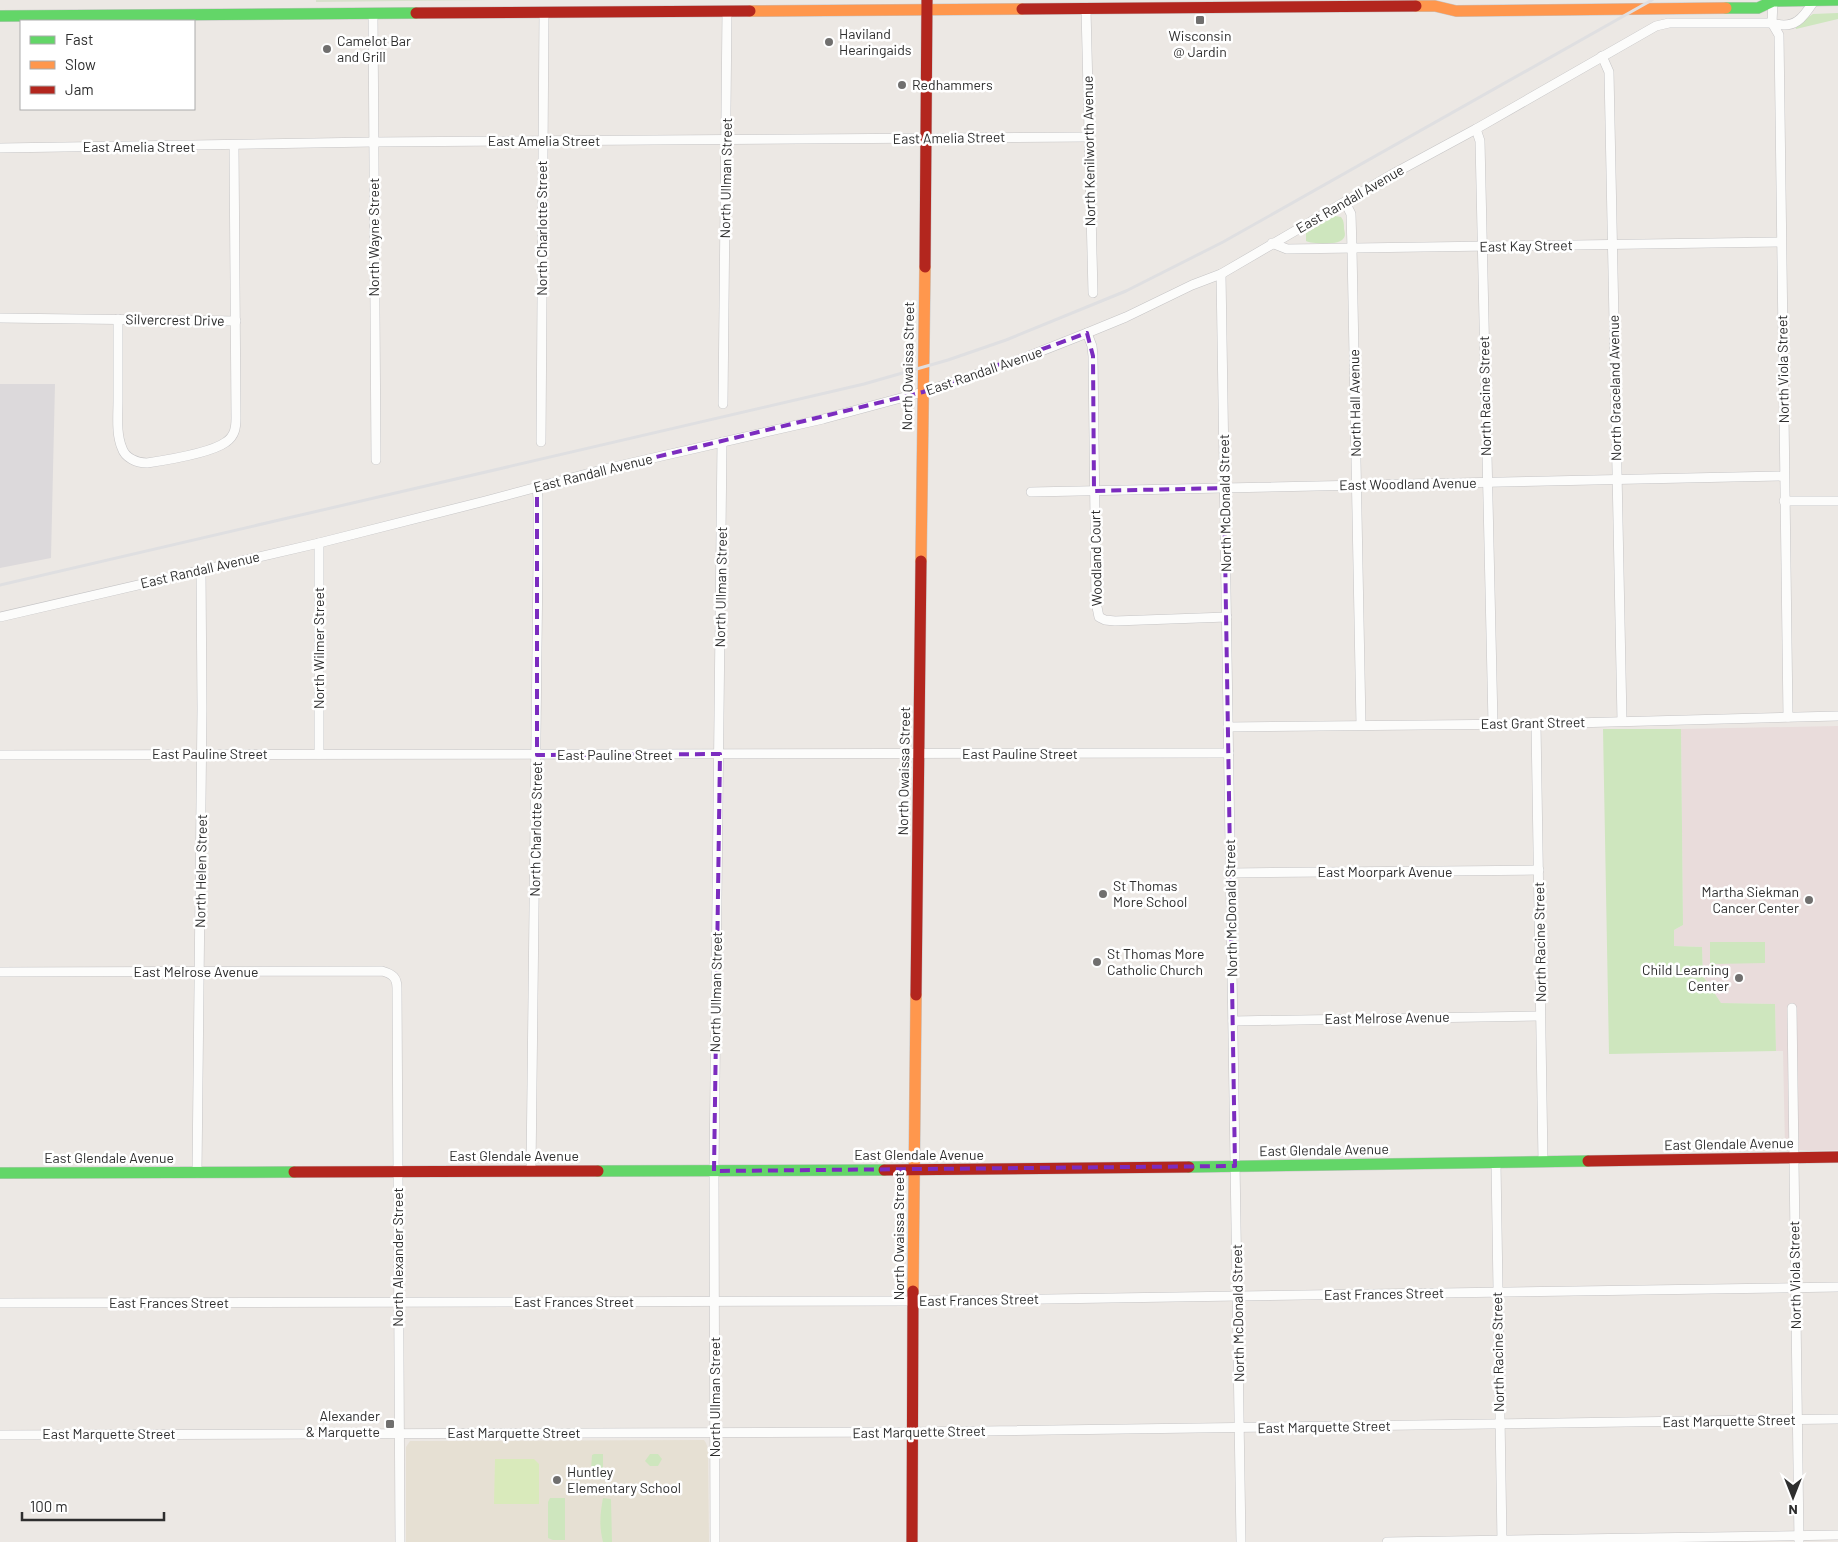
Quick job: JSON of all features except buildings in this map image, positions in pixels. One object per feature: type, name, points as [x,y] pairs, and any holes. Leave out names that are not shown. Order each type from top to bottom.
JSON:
[{"type":"street","points":[[1435,6],[1453,0]]},
{"type":"street","points":[[1779,35],[1802,18],[1814,0]]},
{"type":"street","points":[[0,16],[727,11],[801,6],[927,5],[1054,5],[1086,9],[1199,4],[1317,3],[1412,3],[1456,11],[1758,8],[1771,1],[1838,0]]},
{"type":"street","points":[[1771,1],[1772,23]]},
{"type":"street","name":"North Owaissa Street","points":[[912,1542],[914,1170],[927,5]]},
{"type":"street","name":"North Kenilworth Avenue","points":[[1086,9],[1093,293]]},
{"type":"street","name":"North Ullman Street","points":[[724,404],[727,11]]},
{"type":"street","name":"North Charlotte Street","points":[[540,442],[544,13]]},
{"type":"street","name":"North Wayne Street","points":[[373,14],[376,460]]},
{"type":"street","name":"East Randall Avenue","points":[[0,617],[319,543],[476,504],[537,486],[824,418],[923,392],[1011,363],[1087,333],[1192,285],[1221,274],[1272,243],[1656,26],[1669,23],[1772,23],[1781,26],[1792,24]]},
{"type":"street","name":"North Viola Street","points":[[1772,23],[1779,35],[1788,717]]},
{"type":"street","name":"North Graceland Avenue","points":[[1602,56],[1609,72],[1622,721]]},
{"type":"street","name":"North Racine Street","points":[[1476,129],[1480,141],[1492,724]]},
{"type":"street","name":"East Amelia Street","points":[[0,148],[234,146],[373,142],[1088,137]]},
{"type":"street","name":"Silvercrest Drive","points":[[0,318],[236,321],[234,146]]},
{"type":"street","name":"North Hall Avenue","points":[[1344,202],[1351,214],[1361,725]]},
{"type":"street","name":"East Kay Street","points":[[1272,243],[1287,250],[1781,242]]},
{"type":"street","name":"North McDonald Street","points":[[1221,274],[1241,1542]]},
{"type":"street","points":[[118,319],[118,428],[120,443],[125,454],[141,463],[160,461],[205,451],[226,442],[232,436],[236,428],[236,321]]},
{"type":"street","points":[[1087,333],[1092,346],[1093,356],[1094,491]]},
{"type":"street","name":"North Ullman Street","points":[[715,1542],[714,1171],[722,442]]},
{"type":"street","name":"East Woodland Avenue","points":[[1031,492],[1784,476]]},
{"type":"street","name":"North Charlotte Street","points":[[531,1171],[537,486]]},
{"type":"street","name":"Woodland Court","points":[[1094,491],[1096,602],[1101,619],[1227,618]]},
{"type":"street","points":[[1784,501],[1838,500]]},
{"type":"street","name":"North Wilmer Street","points":[[319,543],[319,754]]},
{"type":"street","name":"North Helen Street","points":[[197,1173],[202,755],[201,570]]},
{"type":"street","name":"East Grant Street","points":[[1228,727],[1536,724],[1838,716]]},
{"type":"street","name":"North Racine Street","points":[[1536,724],[1543,1161]]},
{"type":"street","name":"East Pauline Street","points":[[0,754],[1229,753]]},
{"type":"street","name":"East Moorpark Avenue","points":[[1231,873],[1539,870]]},
{"type":"street","name":"East Melrose Avenue","points":[[0,972],[382,971],[392,974]]},
{"type":"street","name":"North Alexander Street","points":[[392,974],[397,981],[398,988],[397,1171],[400,1542]]},
{"type":"street","name":"North Viola Street","points":[[1792,1008],[1799,1539]]},
{"type":"street","name":"East Melrose Avenue","points":[[1233,1021],[1540,1016]]},
{"type":"street","name":"East Glendale Avenue","points":[[0,1173],[914,1170],[1838,1158]]},
{"type":"street","name":"North Racine Street","points":[[1496,1163],[1502,1541]]},
{"type":"street","name":"East Frances Street","points":[[0,1303],[913,1301],[1838,1287]]},
{"type":"street","name":"East Marquette Street","points":[[0,1435],[914,1432],[1838,1419]]},
{"type":"street","points":[[1387,1542],[1799,1539],[1838,1536]]},
{"type":"highlighted area","points":[[1087,333],[1093,356],[1094,491],[1224,488],[1235,1166],[714,1171],[720,754],[537,755],[537,486],[923,392]]},
{"type":"shaded area","points":[[0,384],[55,384],[51,558],[0,568]]},
{"type":"shaded area","points":[[1838,726],[1838,1150],[1808,1151],[1785,1148],[1783,1051],[1776,1051],[1775,1004],[1721,1003],[1703,976],[1702,947],[1674,946],[1674,930],[1683,925],[1681,729]]},
{"type":"shaded area","name":"Huntley Elementary School","points":[[704,1440],[708,1449],[709,1542],[406,1542],[406,1447],[410,1441]]},
{"type":"green space","points":[[316,0],[490,0],[316,2]]},
{"type":"green space","points":[[1838,13],[1838,19],[1796,29],[1795,26],[1813,14]]},
{"type":"green space","points":[[1335,216],[1341,217],[1343,221],[1345,235],[1342,240],[1335,243],[1313,243],[1306,241],[1306,233]]},
{"type":"green space","points":[[1603,729],[1681,729],[1683,925],[1674,930],[1674,946],[1702,947],[1703,976],[1721,1003],[1775,1004],[1776,1051],[1609,1054]]},
{"type":"green space","points":[[1710,942],[1765,942],[1765,963],[1714,964],[1714,973],[1710,973]]},
{"type":"green space","points":[[603,1454],[603,1471],[591,1470],[592,1455]]},
{"type":"green space","points":[[650,1454],[658,1454],[662,1459],[658,1466],[650,1466],[645,1461]]},
{"type":"green space","points":[[495,1459],[534,1459],[539,1464],[539,1504],[494,1504]]},
{"type":"green space","points":[[550,1498],[565,1498],[565,1540],[548,1538],[548,1502]]},
{"type":"green space","points":[[603,1498],[611,1499],[612,1542],[603,1542],[600,1520]]},
{"type":"railway","points":[[0,585],[864,384],[948,360],[1006,340],[1126,291],[1223,242],[1652,0]]},
{"type":"traffic: fast","points":[[1726,8],[1758,8],[1773,1],[1838,0]]},
{"type":"traffic: fast","points":[[0,16],[416,13]]},
{"type":"traffic: fast","points":[[1189,1167],[1588,1161]]},
{"type":"traffic: fast","points":[[598,1171],[884,1170]]},
{"type":"traffic: fast","points":[[0,1173],[294,1172]]},
{"type":"traffic: slow","points":[[1416,6],[1435,6],[1456,11],[1726,8]]},
{"type":"traffic: slow","points":[[750,11],[1022,9]]},
{"type":"traffic: slow","points":[[921,561],[925,267]]},
{"type":"traffic: slow","points":[[913,1291],[916,995]]},
{"type":"traffic: jam","points":[[925,267],[927,0]]},
{"type":"traffic: jam","points":[[1022,9],[1416,6]]},
{"type":"traffic: jam","points":[[416,13],[750,11]]},
{"type":"traffic: jam","points":[[916,995],[921,561]]},
{"type":"traffic: jam","points":[[1588,1161],[1838,1157]]},
{"type":"traffic: jam","points":[[884,1170],[1189,1167]]},
{"type":"traffic: jam","points":[[294,1172],[598,1171]]},
{"type":"traffic: jam","points":[[912,1542],[913,1291]]},
{"type":"place","name":"Wisconsin @ Jardin","points":[[1200,20]]},
{"type":"place","name":"Haviland Hearingaids","points":[[829,42]]},
{"type":"place","name":"Camelot Bar and Grill","points":[[327,49]]},
{"type":"place","name":"Redhammers","points":[[902,85]]},
{"type":"place","name":"St Thomas More School","points":[[1103,894]]},
{"type":"place","name":"Martha Siekman Cancer Center","points":[[1809,900]]},
{"type":"place","name":"St Thomas More Catholic Church","points":[[1097,962]]},
{"type":"place","name":"Child Learning Center","points":[[1739,978]]},
{"type":"place","name":"Alexander & Marquette","points":[[390,1424]]},
{"type":"place","name":"Huntley Elementary School","points":[[557,1480]]}]
